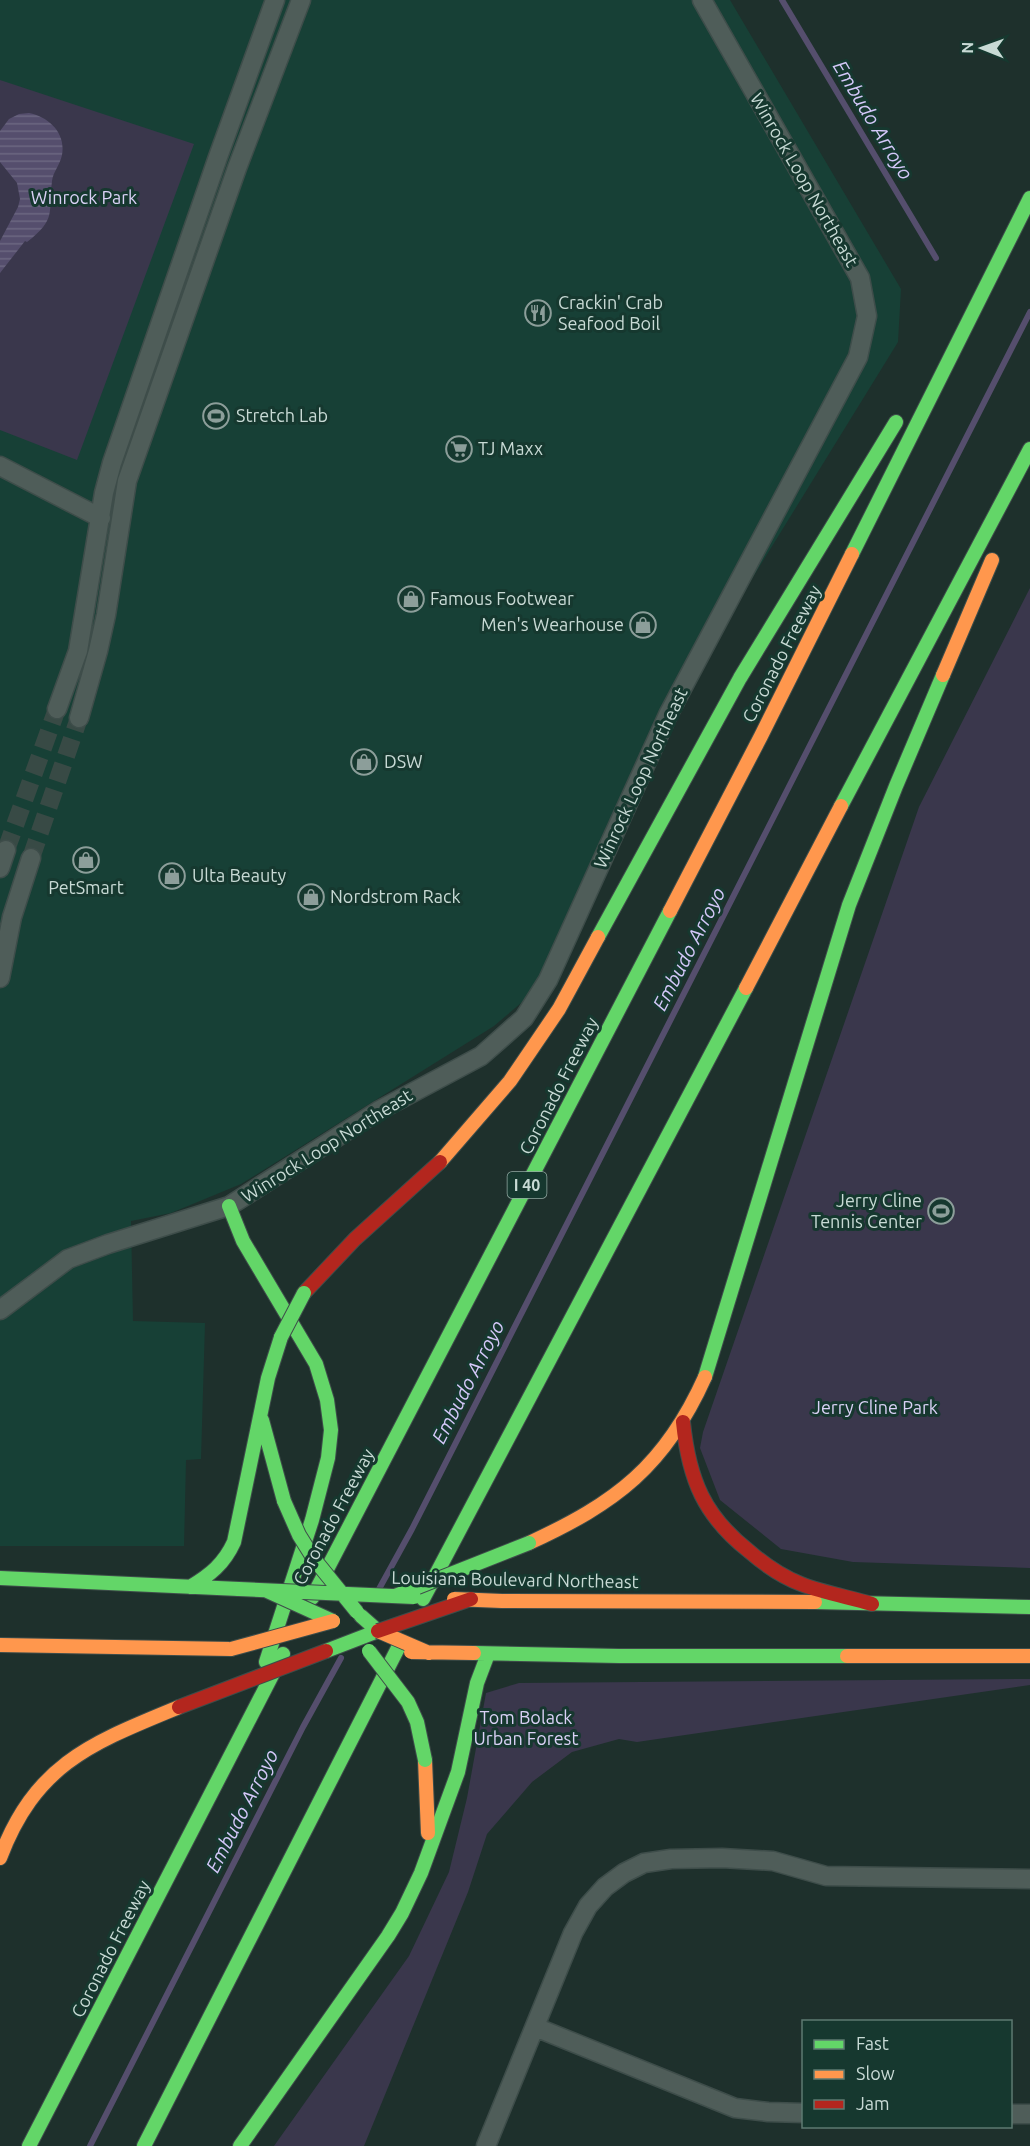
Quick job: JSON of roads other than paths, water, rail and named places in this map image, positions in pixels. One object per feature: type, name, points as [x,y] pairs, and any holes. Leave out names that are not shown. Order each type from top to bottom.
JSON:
[{"type":"main road","name":"Coronado Freeway","points":[[29,2146],[755,747],[1030,198]]},
{"type":"main road","points":[[932,363],[1019,220]]},
{"type":"main road","points":[[190,1587],[219,1570],[229,1555],[234,1542],[268,1378],[281,1337],[304,1293],[355,1239],[441,1161],[510,1081],[559,1009],[740,678],[901,414]]},
{"type":"main road","points":[[144,2146],[172,2086],[440,1563],[1030,448]]},
{"type":"main road","points":[[1009,518],[1030,465]]},
{"type":"main road","points":[[231,1649],[333,1621],[577,1522],[625,1491],[649,1469],[670,1443],[696,1401],[709,1369],[849,905],[896,786],[996,549]]},
{"type":"main road","points":[[229,1206],[243,1241],[316,1364],[327,1400],[331,1430],[328,1458],[312,1520],[245,1727]]},
{"type":"main road","points":[[261,1419],[284,1501],[299,1535],[314,1559],[341,1594],[378,1631],[429,1653]]},
{"type":"main road","points":[[683,1422],[685,1449],[695,1486],[714,1520],[729,1536],[764,1564],[800,1584],[872,1604]]},
{"type":"main road","name":"Louisiana Boulevard Northeast","points":[[0,1578],[502,1601],[1030,1607]]},
{"type":"main road","points":[[267,1591],[333,1621],[369,1651],[396,1683],[416,1721],[425,1760],[428,1850]]},
{"type":"main road","points":[[0,1858],[16,1822],[36,1793],[57,1769],[105,1739],[179,1707],[356,1639],[471,1599]]},
{"type":"main road","points":[[0,1645],[619,1656],[1030,1656]]},
{"type":"main road","points":[[240,2146],[402,1913],[421,1873],[458,1772],[481,1653]]},
{"type":"street","points":[[57,709],[78,651],[104,493],[112,463],[275,0]]},
{"type":"street","points":[[79,718],[99,651],[127,481],[237,168],[301,0]]},
{"type":"street","name":"Winrock Loop Northeast","points":[[0,1310],[68,1259],[229,1206],[378,1111],[481,1056],[524,1018],[548,980],[668,715],[858,357],[867,316],[860,278],[702,0]]},
{"type":"street","points":[[0,466],[101,518]]},
{"type":"street","points":[[87,604],[106,615]]},
{"type":"street","points":[[0,868],[6,850]]},
{"type":"street","points":[[0,978],[12,917],[31,858]]},
{"type":"street","points":[[486,2146],[573,1933],[588,1906],[605,1887],[624,1873],[644,1863],[671,1858],[722,1858],[773,1861],[826,1876],[1030,1879]]},
{"type":"street","points":[[536,2026],[735,2108],[768,2112],[802,2112]]},
{"type":"street","points":[[1012,2114],[1030,2114]]},
{"type":"waterway","name":"Embudo Arroyo","points":[[782,0],[936,258]]},
{"type":"waterway","name":"Embudo Arroyo","points":[[379,1589],[412,1529],[1030,312]]},
{"type":"waterway","name":"Embudo Arroyo","points":[[90,2146],[303,1727],[341,1658]]},
{"type":"tunnel","points":[[6,850],[57,709]]},
{"type":"tunnel","points":[[31,858],[79,718]]},
{"type":"place","name":"Crackin' Crab Seafood Boil","points":[[538,313]]},
{"type":"place","name":"Stretch Lab","points":[[216,416]]},
{"type":"place","name":"TJ Maxx","points":[[459,449]]},
{"type":"place","name":"Famous Footwear","points":[[411,599]]},
{"type":"place","name":"Men's Wearhouse","points":[[643,625]]},
{"type":"place","name":"DSW","points":[[364,762]]},
{"type":"place","name":"PetSmart","points":[[86,860]]},
{"type":"place","name":"Ulta Beauty","points":[[172,876]]},
{"type":"place","name":"Nordstrom Rack","points":[[311,897]]},
{"type":"place","name":"Jerry Cline Tennis Center","points":[[941,1211]]},
{"type":"park label","name":"Winrock Park","points":[[84,198]]},
{"type":"park label","name":"Jerry Cline Park","points":[[875,1408]]},
{"type":"park label","name":"Tom Bolack Urban Forest","points":[[526,1728]]}]
